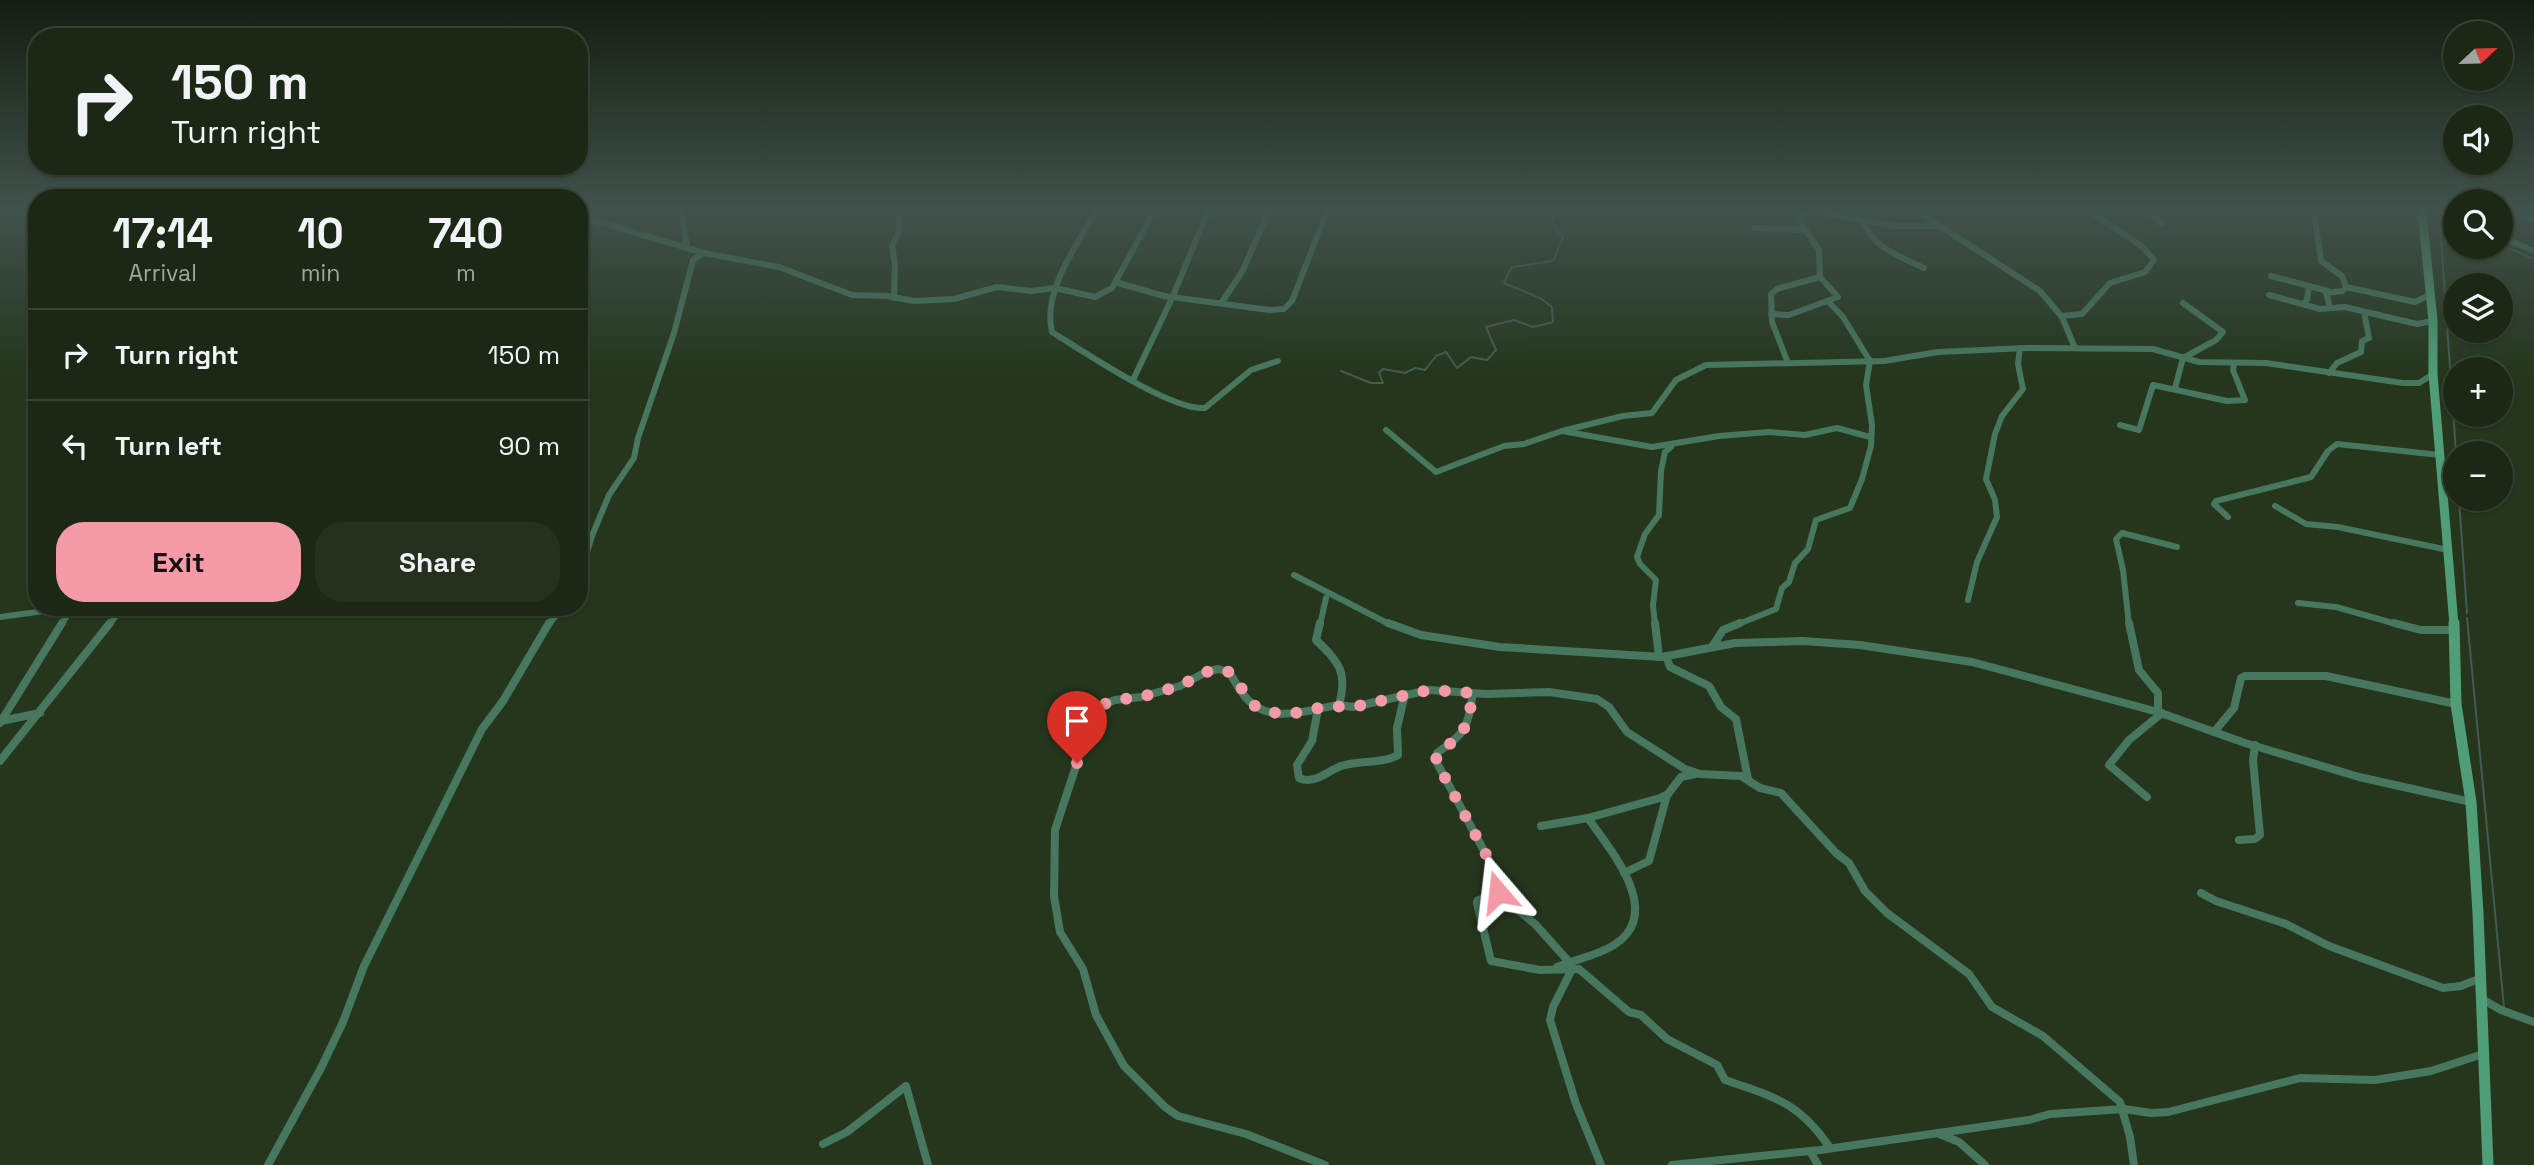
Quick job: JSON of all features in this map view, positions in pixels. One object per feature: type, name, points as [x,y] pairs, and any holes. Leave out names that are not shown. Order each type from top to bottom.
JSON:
[{"type":"main road","points":[[2427,265],[2454,611],[2456,704],[2471,802],[2488,1165]]},
{"type":"street","points":[[588,549],[609,495],[634,458],[642,423],[666,356],[693,265]]},
{"type":"street","points":[[770,265],[840,292],[909,302],[954,299],[997,287],[1031,291],[1055,288],[1096,297],[1109,292],[1124,265]]},
{"type":"street","points":[[894,298],[896,265]]},
{"type":"street","points":[[1067,265],[1055,288],[1048,325],[1052,332],[1133,380],[1200,410],[1207,407],[1248,370],[1262,363],[1278,362]]},
{"type":"street","points":[[1133,380],[1186,265]]},
{"type":"street","points":[[1222,302],[1245,265]]},
{"type":"street","points":[[1115,282],[1173,296],[1274,310],[1288,306],[1305,265]]},
{"type":"street","points":[[1771,314],[1789,315],[1838,296],[1820,277],[1820,265]]},
{"type":"street","points":[[1919,265],[1924,268]]},
{"type":"street","points":[[2004,265],[2025,278],[2053,303],[2073,338],[2075,348]]},
{"type":"street","points":[[2062,316],[2082,314],[2110,283],[2145,272],[2150,265]]},
{"type":"street","points":[[2328,265],[2342,275],[2346,287]]},
{"type":"street","points":[[2271,276],[2328,291],[2341,292],[2346,287]]},
{"type":"street","points":[[1788,363],[1771,314],[1772,292],[1820,277]]},
{"type":"street","points":[[2303,304],[2307,300],[2309,286]]},
{"type":"street","points":[[2346,287],[2415,302],[2429,295]]},
{"type":"street","points":[[2328,291],[2330,307]]},
{"type":"street","points":[[2269,295],[2320,309],[2330,307],[2364,312],[2417,324],[2432,321]]},
{"type":"street","points":[[1712,647],[1723,630],[1776,609],[1782,588],[1789,582],[1795,563],[1808,550],[1816,520],[1852,506],[1862,484],[1872,424],[1864,379],[1870,361],[1843,317],[1828,301]]},
{"type":"street","points":[[2175,388],[2183,358],[2216,340],[2223,332],[2183,303]]},
{"type":"street","points":[[2329,373],[2337,363],[2361,352],[2362,341],[2369,338],[2364,312]]},
{"type":"street","points":[[2073,338],[2084,348]]},
{"type":"street","points":[[1968,600],[1975,570],[1997,517],[1995,500],[1986,480],[1992,466],[1996,430],[2001,417],[2023,389],[2018,364],[2020,348]]},
{"type":"street","points":[[1386,430],[1436,472],[1504,446],[1524,444],[1562,431],[1630,414],[1652,413],[1676,380],[1700,366],[1870,361],[1938,352],[2020,348],[2153,349],[2207,363],[2266,363],[2403,383],[2419,383],[2433,373]]},
{"type":"street","points":[[2120,425],[2139,430],[2145,419],[2153,384],[2227,401],[2245,400],[2233,370],[2234,363]]},
{"type":"street","points":[[1562,431],[1653,447],[1719,436],[1769,432],[1805,435],[1837,428],[1870,437]]},
{"type":"street","points":[[1674,444],[1665,452],[1660,482],[1659,515],[1645,534],[1637,557],[1640,564],[1656,580],[1653,604],[1663,656],[1670,667],[1709,686],[1721,707],[1735,719],[1749,780]]},
{"type":"street","points":[[2228,517],[2214,504],[2216,501],[2311,477],[2317,472],[2323,455],[2337,444],[2440,455]]},
{"type":"street","points":[[2275,506],[2306,524],[2338,527],[2448,550]]},
{"type":"street","points":[[2160,713],[2158,693],[2139,670],[2130,640],[2123,570],[2116,539],[2122,533],[2177,547]]},
{"type":"street","points":[[1294,575],[1391,625],[1421,635],[1500,647],[1663,656],[1735,643],[1802,641],[1860,645],[1979,664],[2160,713],[2359,777],[2471,802]]},
{"type":"street","points":[[1326,598],[1316,640],[1338,661],[1343,690],[1339,705]]},
{"type":"street","points":[[2298,603],[2332,606],[2432,631],[2453,630]]},
{"type":"street","points":[[0,617],[28,613]]},
{"type":"street","points":[[1,721],[67,616]]},
{"type":"street","points":[[0,761],[116,616]]},
{"type":"street","points":[[268,1165],[321,1068],[343,1022],[364,966],[478,737],[503,701],[546,627],[556,616]]},
{"type":"street","points":[[1325,1165],[1246,1134],[1178,1116],[1165,1107],[1124,1066],[1096,1014],[1083,969],[1060,932],[1053,860],[1058,817],[1077,763],[1067,719],[1115,700],[1141,697],[1180,686],[1193,681],[1204,672],[1218,669],[1229,672],[1248,699],[1261,710],[1290,714],[1339,705],[1353,707],[1405,694],[1441,690],[1473,693],[1549,692],[1597,698],[1609,707],[1627,733],[1685,769],[1700,774]]},
{"type":"street","points":[[2214,732],[2217,724],[2230,715],[2241,678],[2245,676],[2326,676],[2456,704]]},
{"type":"street","points":[[1473,693],[1469,716],[1461,736],[1437,753],[1436,761],[1490,862],[1498,894],[1535,925],[1573,967],[1629,1012],[1641,1015],[1667,1039],[1717,1065],[1726,1080],[1752,1087],[1791,1107],[1817,1130],[1830,1149]]},
{"type":"street","points":[[1318,709],[1312,741],[1297,765],[1299,778],[1303,781],[1315,780],[1337,767],[1398,755],[1397,728],[1405,694]]},
{"type":"street","points":[[1,721],[40,713]]},
{"type":"street","points":[[2147,797],[2109,765],[2129,740],[2160,713]]},
{"type":"street","points":[[2239,840],[2255,839],[2260,835],[2253,760],[2255,745]]},
{"type":"street","points":[[1624,873],[1649,861],[1668,794],[1681,777],[1700,774],[1737,775],[1767,791],[1781,793],[1836,853],[1849,863],[1866,891],[1887,913],[1969,974],[1992,1007],[2042,1036],[2117,1099],[2124,1109],[2134,1165]]},
{"type":"street","points":[[1541,826],[1588,818],[1668,794]]},
{"type":"street","points":[[1498,894],[1478,900],[1477,903],[1491,961],[1540,970],[1573,967],[1612,946],[1626,933],[1638,907],[1624,873],[1588,818]]},
{"type":"street","points":[[2201,893],[2286,924],[2329,946],[2443,988],[2461,986],[2481,978]]},
{"type":"street","points":[[1573,967],[1565,989],[1552,1009],[1550,1020],[1576,1104],[1601,1165]]},
{"type":"street","points":[[2482,999],[2501,1010],[2534,1022]]},
{"type":"street","points":[[1672,1165],[1769,1160],[1810,1151],[2029,1120],[2050,1114],[2124,1109],[2151,1113],[2168,1112],[2300,1077],[2375,1080],[2431,1071],[2483,1054]]},
{"type":"street","points":[[823,1144],[847,1132],[906,1086],[928,1165]]},
{"type":"street","points":[[1936,1133],[1959,1142],[1985,1165]]},
{"type":"street","points":[[1810,1151],[1818,1165]]},
{"type":"waterway","points":[[1341,371],[1371,383],[1383,383],[1379,373],[1383,369],[1405,373],[1415,368],[1425,370],[1436,356],[1446,352],[1457,368],[1471,357],[1487,360],[1496,350],[1486,327],[1514,320],[1533,327],[1553,322],[1552,307],[1540,298],[1504,283],[1512,267],[1523,265]]},
{"type":"waterway","points":[[2443,265],[2455,441]]},
{"type":"waterway","points":[[2460,511],[2467,613]]},
{"type":"waterway","points":[[2467,618],[2504,1007]]},
{"type":"route","points":[[1077,763],[1067,719],[1115,700],[1141,697],[1180,686],[1193,681],[1204,672],[1218,669],[1232,674],[1248,699],[1261,710],[1268,712],[1297,714],[1328,706],[1353,707],[1429,690],[1473,693],[1469,716],[1461,736],[1451,746],[1437,753],[1436,761],[1490,862],[1498,892]]}]
